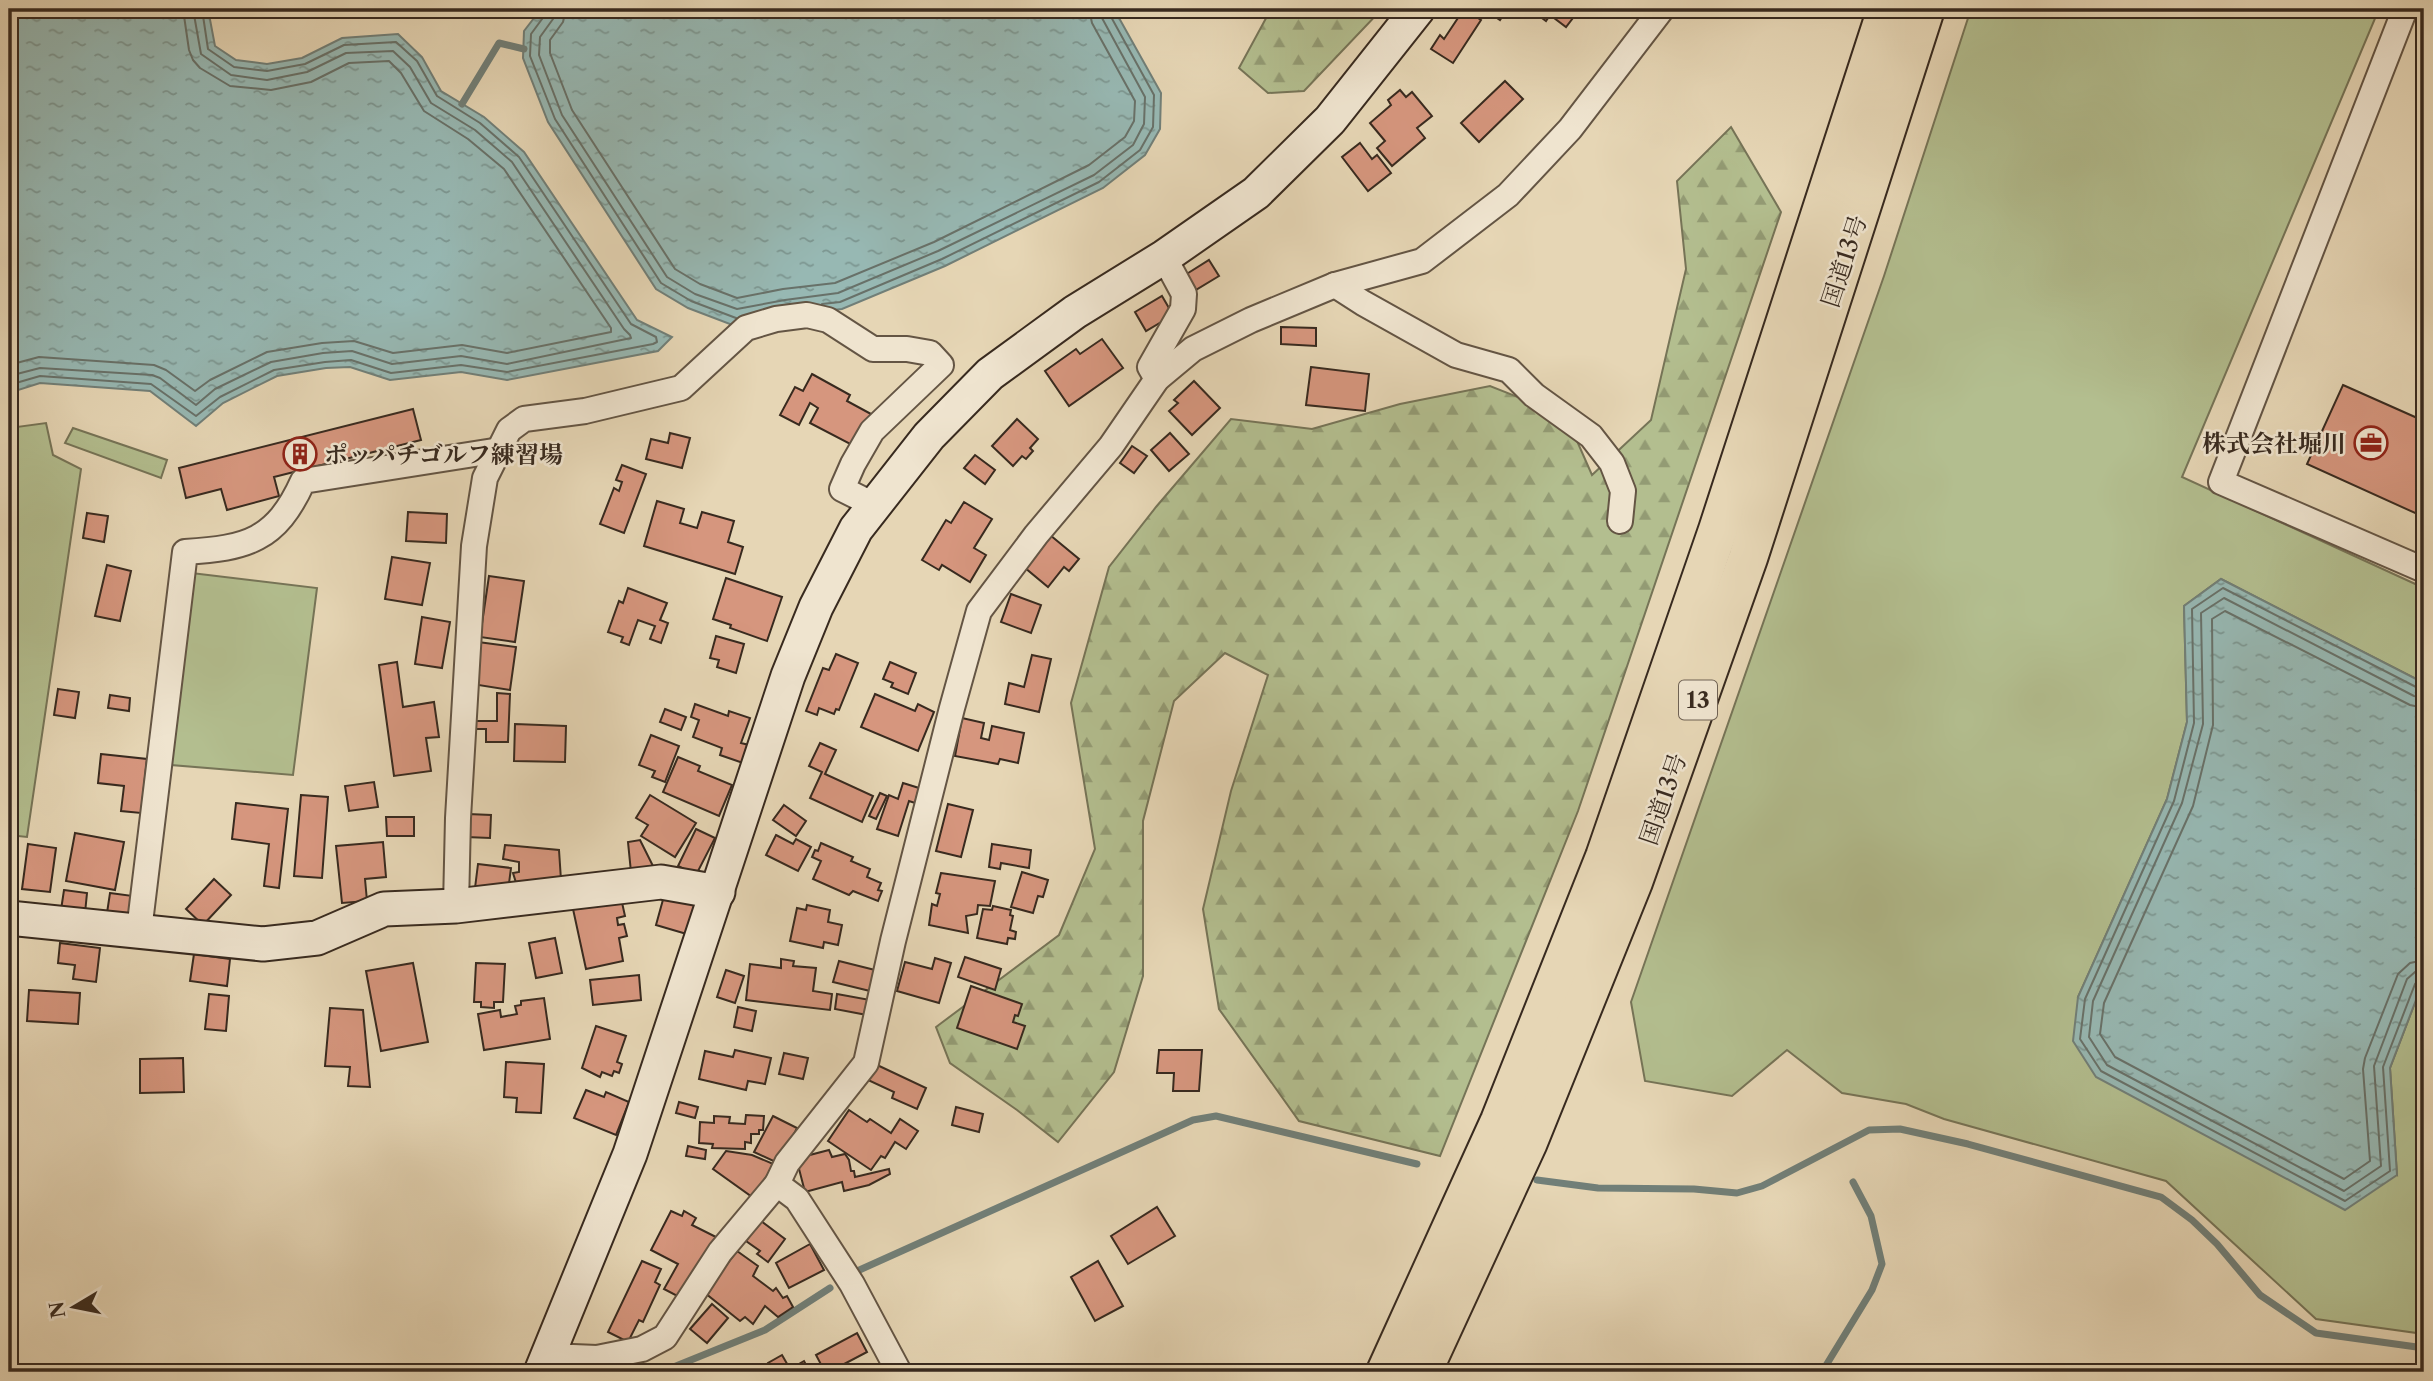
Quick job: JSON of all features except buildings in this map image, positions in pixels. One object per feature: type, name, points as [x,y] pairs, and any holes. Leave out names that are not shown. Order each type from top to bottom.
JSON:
[{"type":"highway","name":"国道13号","points":[[1386,1372],[1500,1121],[1605,858],[1718,530],[1887,9]]},
{"type":"highway","name":"国道13号","points":[[1422,1372],[1528,1142],[1633,882],[1748,558],[1925,9]]},
{"type":"street","points":[[1418,9],[1330,120],[1265,184],[1164,257],[1075,312],[990,374],[929,436],[856,529],[811,618],[788,676],[630,1154],[545,1364],[642,1349],[665,1338],[720,1252],[777,1184],[793,1154],[866,1063],[900,914],[979,611],[1036,534],[1111,446],[1157,379],[1193,349],[1251,320],[1335,285],[1422,261],[1508,195],[1570,129],[1662,9]]},
{"type":"street","points":[[2405,9],[2221,482],[2424,570]]},
{"type":"street","points":[[1157,379],[1150,367],[1183,309],[1184,294],[1164,257]]},
{"type":"street","points":[[1335,285],[1455,355],[1509,370],[1534,395],[1591,436],[1612,463],[1623,491],[1620,521]]},
{"type":"street","points":[[456,906],[458,818],[474,546],[485,478],[509,430],[524,419],[585,411],[681,388],[746,328],[776,318],[807,315],[828,320],[873,349],[907,349],[930,353],[941,365],[872,431],[853,464],[842,489],[876,506]]},
{"type":"street","points":[[139,931],[186,552],[249,544],[272,528],[295,499],[303,481],[500,450]]},
{"type":"street","points":[[9,918],[263,944],[317,938],[384,909],[456,906],[661,882],[718,892]]},
{"type":"street","points":[[777,1184],[797,1199],[852,1284],[899,1372]]},
{"type":"green space","points":[[1271,9],[1382,9],[1304,91],[1268,93],[1239,68]]},
{"type":"green space","points":[[1971,9],[2379,9],[2182,477],[2424,588],[2424,683],[2221,579],[2184,606],[2187,722],[2167,799],[2078,997],[2397,1175],[2390,1068],[2424,979],[2424,1334],[2316,1319],[2166,1181],[1944,1119],[1906,1104],[1842,1093],[1787,1050],[1732,1096],[1645,1081],[1631,1002],[1884,276]]},
{"type":"green space","points":[[1731,127],[1781,212],[1578,811],[1440,1156],[1299,1121],[1219,1009],[1203,909],[1231,791],[1268,675],[1225,653],[1174,701],[1143,821],[1143,976],[1114,1072],[1058,1142],[950,1063],[936,1027],[1059,935],[1095,849],[1071,703],[1109,567],[1156,507],[1231,419],[1312,429],[1400,404],[1490,386],[1566,416],[1592,475],[1651,420],[1686,269],[1677,181]]},
{"type":"green space","points":[[46,423],[53,455],[81,469],[27,837],[9,835],[9,428]]},
{"type":"green space","points":[[73,428],[167,460],[161,478],[65,443]]},
{"type":"green space","points":[[183,572],[317,588],[293,775],[159,764]]},
{"type":"water","points":[[9,9],[208,9],[215,46],[236,60],[267,64],[302,58],[342,38],[398,34],[422,57],[441,91],[484,117],[524,152],[637,320],[672,337],[658,351],[507,380],[461,372],[390,380],[350,367],[277,376],[223,403],[196,426],[150,391],[40,383],[9,393]]},
{"type":"water","points":[[541,9],[1114,9],[1161,93],[1160,129],[1145,155],[1103,188],[945,266],[842,309],[787,315],[735,326],[688,308],[656,289],[548,122],[523,58],[524,31]]},
{"type":"water","points":[[2221,579],[2424,683],[2424,979],[2390,1068],[2397,1175],[2345,1210],[2096,1077],[2073,1041],[2078,997],[2167,799],[2187,722],[2184,606]]},
{"type":"waterway","points":[[462,104],[499,43],[524,49]]},
{"type":"waterway","points":[[855,1272],[1193,1120],[1216,1116],[1417,1164]]},
{"type":"waterway","points":[[1537,1180],[1598,1188],[1694,1189],[1737,1193],[1762,1186],[1869,1130],[1900,1129],[1968,1144],[2161,1197],[2192,1220],[2217,1244],[2260,1295],[2316,1333],[2424,1348]]},
{"type":"waterway","points":[[1822,1372],[1872,1290],[1882,1264],[1871,1216],[1853,1182]]},
{"type":"waterway","points":[[641,1372],[671,1368],[765,1330],[830,1288]]},
{"type":"waterway","points":[[502,1372],[507,1372]]},
{"type":"place","name":"株式会社堀川","points":[[2371,443]]},
{"type":"place","name":"ポッパチゴルフ練習場","points":[[300,454]]}]
